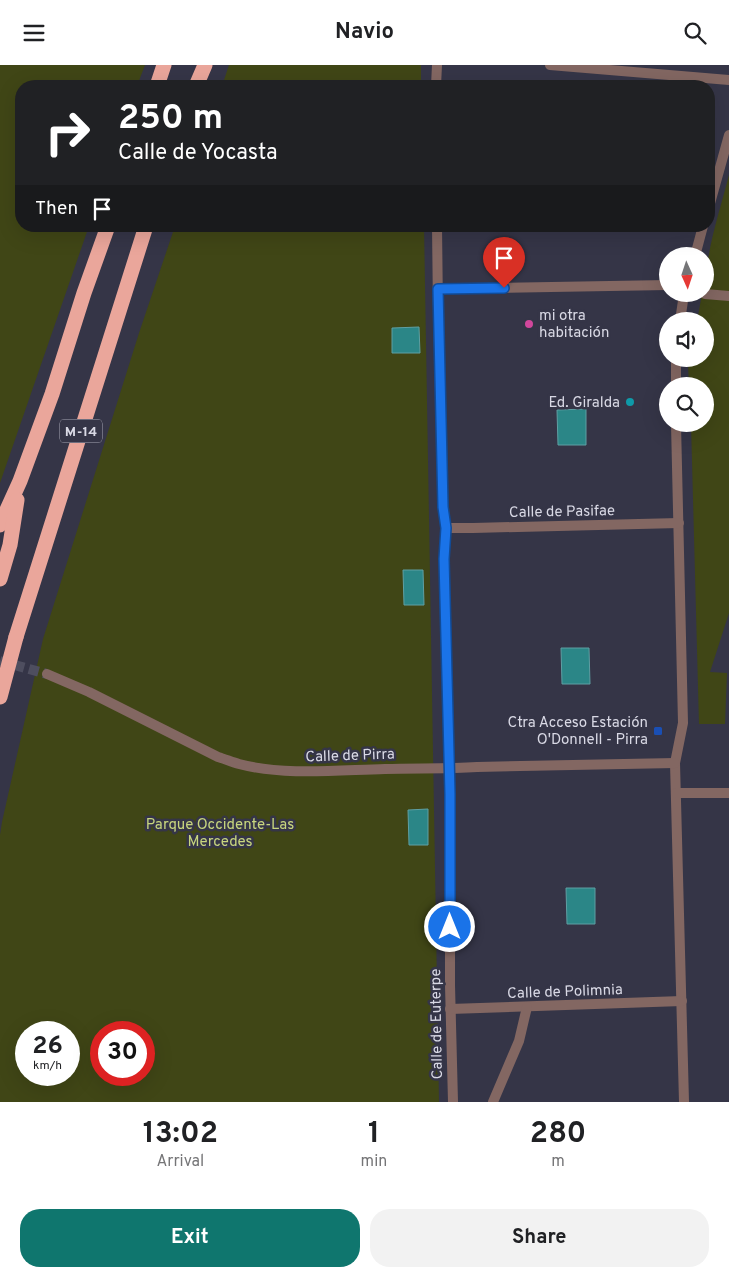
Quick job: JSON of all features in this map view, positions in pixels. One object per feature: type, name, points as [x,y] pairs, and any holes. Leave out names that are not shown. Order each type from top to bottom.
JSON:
[{"type":"highway","points":[[159,80],[164,65]]},
{"type":"highway","points":[[194,80],[199,65]]},
{"type":"highway","points":[[199,80],[205,65]]},
{"type":"highway","name":"M-14","points":[[0,579],[10,545],[20,481],[52,394],[106,232]]},
{"type":"highway","name":"M-14","points":[[0,697],[16,637],[144,232]]},
{"type":"highway","points":[[0,525],[20,481]]},
{"type":"street","points":[[436,80],[437,65]]},
{"type":"street","points":[[550,65],[729,80]]},
{"type":"street","points":[[715,185],[729,135]]},
{"type":"street","name":"Calle de Euterpe","points":[[437,232],[443,507],[446,528],[444,559],[449,769],[450,1009],[453,1102]]},
{"type":"street","points":[[697,247],[701,232]]},
{"type":"street","points":[[438,289],[659,285]]},
{"type":"street","points":[[714,295],[729,296]]},
{"type":"street","points":[[676,432],[683,723],[675,763],[684,1102]]},
{"type":"street","name":"Calle de Pasifae","points":[[446,528],[679,523]]},
{"type":"street","name":"Calle de Pirra","points":[[47,674],[89,692],[218,757],[240,765],[267,769],[295,771],[449,769],[675,763]]},
{"type":"street","points":[[676,793],[729,793]]},
{"type":"street","name":"Calle de Polimnia","points":[[450,1009],[682,1001]]},
{"type":"street","points":[[493,1102],[518,1041],[527,1007]]},
{"type":"green space","points":[[0,65],[145,65],[139,80],[15,80],[15,232],[87,232],[0,483]]},
{"type":"green space","points":[[229,65],[421,65],[421,80],[224,80]]},
{"type":"green space","points":[[729,175],[729,613],[710,672],[727,673],[725,724],[699,724],[691,432],[714,432],[714,377],[689,377],[688,367],[714,367],[714,312],[699,312],[700,303],[714,303],[714,247],[710,247]]},
{"type":"green space","name":"Parque Occidente-Las Mercedes","points":[[173,232],[424,232],[439,1102],[0,1102],[0,835],[43,639],[139,333]]},
{"type":"shaded area","points":[[419,327],[420,353],[392,353],[392,328]]},
{"type":"shaded area","points":[[586,409],[586,445],[558,445],[557,410]]},
{"type":"shaded area","points":[[403,570],[423,570],[424,605],[404,605]]},
{"type":"shaded area","points":[[561,648],[589,648],[590,684],[562,684]]},
{"type":"shaded area","points":[[428,809],[428,845],[409,845],[408,810]]},
{"type":"shaded area","points":[[566,888],[595,888],[595,924],[567,924]]},
{"type":"tunnel","points":[[0,661],[47,674]]},
{"type":"place","name":"mi otra habitación","points":[[529,324]]},
{"type":"place","name":"Ed. Giralda","points":[[630,402]]},
{"type":"place","name":"Ctra Acceso Estación O'Donnell - Pirra","points":[[658,731]]},
{"type":"route","points":[[450,927],[450,794],[444,559],[446,528],[443,507],[438,289],[504,288]]}]
